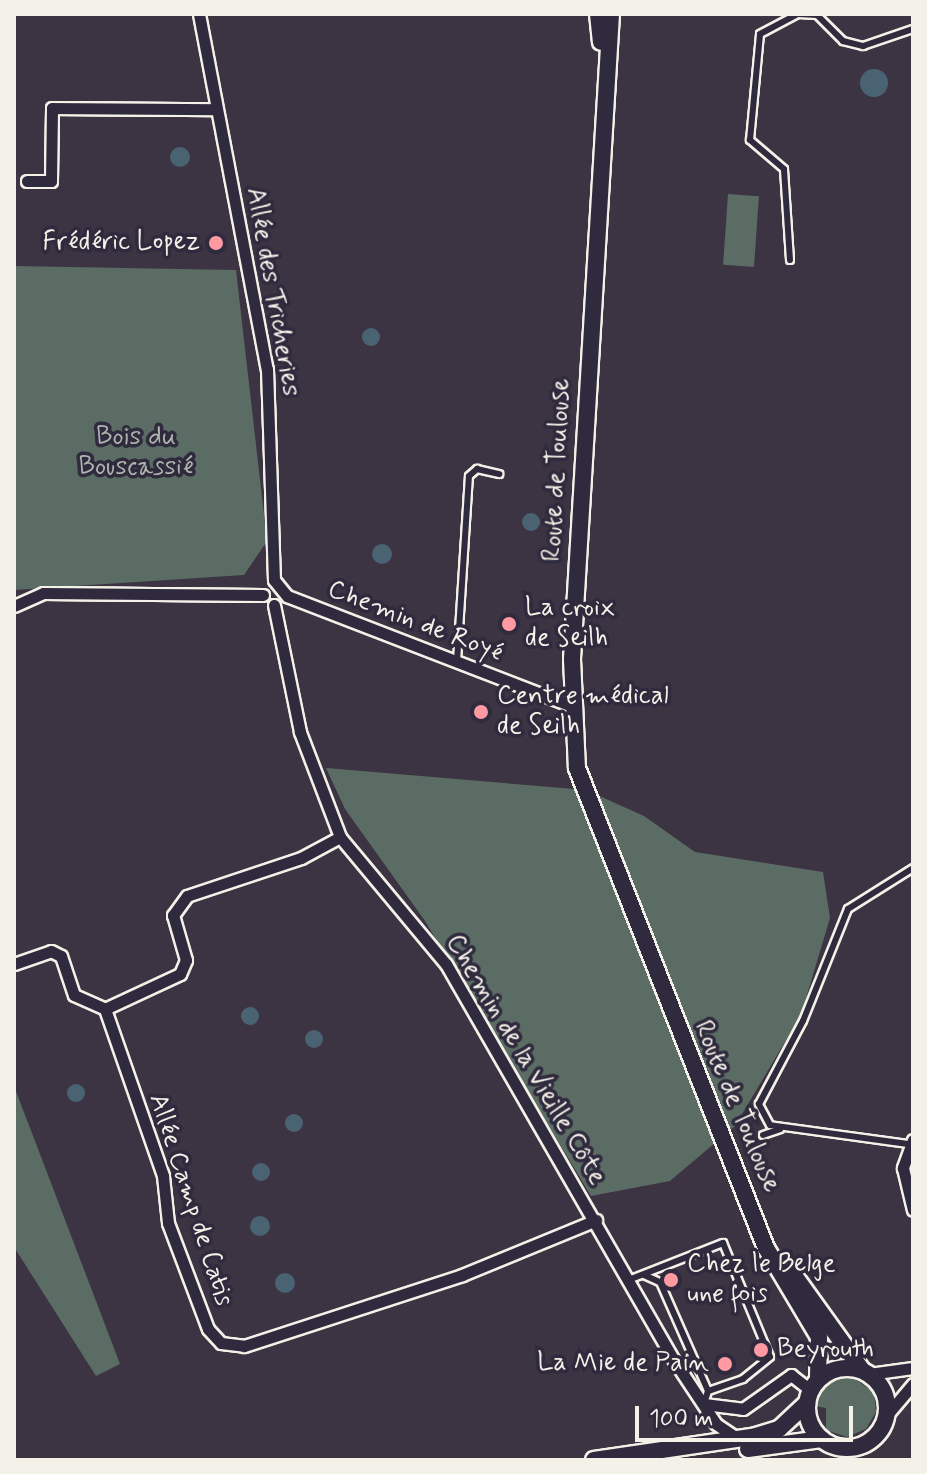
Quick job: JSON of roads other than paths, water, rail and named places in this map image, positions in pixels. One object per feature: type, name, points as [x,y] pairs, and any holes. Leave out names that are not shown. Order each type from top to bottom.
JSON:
[{"type":"main road","name":"Route de Toulouse","points":[[598,14],[603,63]]},
{"type":"main road","name":"Route de Toulouse","points":[[611,14],[603,63],[572,706],[577,768],[597,832],[761,1227],[819,1337],[812,1390]]},
{"type":"main road","name":"Route de Toulouse","points":[[761,1227],[865,1372]]},
{"type":"main road","points":[[660,1454],[779,1429],[812,1390],[839,1368],[865,1372],[884,1392],[886,1416],[874,1438],[871,1460]]},
{"type":"main road","points":[[812,1390],[828,1442],[847,1460]]},
{"type":"main road","points":[[594,1460],[874,1438]]},
{"type":"street","name":"Allée des Tricheries","points":[[199,14],[213,109],[267,369],[274,580]]},
{"type":"street","points":[[27,181],[51,181],[52,108],[213,109]]},
{"type":"street","points":[[14,606],[43,593],[263,595],[274,605],[287,596],[274,580],[263,595]]},
{"type":"street","name":"Chemin de Royé","points":[[287,596],[572,706]]},
{"type":"street","name":"Chemin de la Vieille Côte","points":[[274,605],[300,732],[340,837],[446,964],[596,1220],[637,1277],[704,1404],[739,1439]]},
{"type":"street","points":[[14,964],[51,951],[61,956],[74,995],[105,1009],[180,974],[186,960],[174,920],[177,904],[340,837]]},
{"type":"street","name":"Allée Camp de Catis","points":[[105,1009],[163,1176],[168,1223],[208,1329],[221,1343],[244,1346],[377,1304],[596,1220]]},
{"type":"street","points":[[911,1142],[903,1168],[913,1210]]},
{"type":"street","points":[[865,1372],[913,1368]]},
{"type":"street","points":[[704,1404],[743,1409],[791,1375],[812,1390]]},
{"type":"street","points":[[886,1416],[913,1384]]},
{"type":"lane","points":[[790,260],[784,169],[750,140],[760,34],[811,14],[843,41],[863,46],[913,29]]},
{"type":"lane","points":[[457,661],[469,476],[477,469],[499,474]]},
{"type":"lane","points":[[911,1142],[869,1133],[784,1128],[761,1118],[759,1104],[809,1007],[835,930],[848,909],[913,868]]},
{"type":"lane","points":[[763,1135],[784,1128]]},
{"type":"lane","points":[[637,1277],[723,1243],[770,1357],[743,1379],[708,1391]]},
{"type":"lane","points":[[637,1277],[660,1282],[708,1391],[704,1404]]},
{"type":"water","points":[[874,69],[884,73],[888,83],[884,93],[874,97],[864,93],[860,83],[864,73]]},
{"type":"water","points":[[180,147],[187,150],[190,157],[187,164],[180,167],[173,164],[170,157],[173,150]]},
{"type":"water","points":[[367,328],[375,328],[380,337],[378,344],[367,346],[362,341],[362,333]]},
{"type":"water","points":[[527,513],[535,513],[540,522],[538,529],[527,531],[522,526],[522,518]]},
{"type":"water","points":[[378,544],[386,544],[392,554],[386,564],[378,564],[372,558],[372,550]]},
{"type":"water","points":[[250,1007],[259,1016],[250,1025],[241,1016]]},
{"type":"water","points":[[314,1030],[323,1039],[314,1048],[305,1039]]},
{"type":"water","points":[[76,1084],[85,1093],[76,1102],[67,1093]]},
{"type":"water","points":[[294,1114],[303,1123],[294,1132],[285,1123]]},
{"type":"water","points":[[257,1163],[265,1163],[270,1172],[268,1179],[257,1181],[252,1176],[252,1168]]},
{"type":"water","points":[[260,1216],[267,1219],[270,1226],[267,1233],[260,1236],[253,1233],[250,1226],[253,1219]]},
{"type":"water","points":[[285,1273],[292,1276],[295,1283],[292,1290],[285,1293],[278,1290],[275,1283],[278,1276]]},
{"type":"place","name":"Frédéric Lopez","points":[[216,243]]},
{"type":"place","name":"La croix de Seilh","points":[[509,624]]},
{"type":"place","name":"Centre médical de Seilh","points":[[481,712]]},
{"type":"place","name":"Chez le Belge une fois","points":[[671,1280]]},
{"type":"place","name":"Beyrouth","points":[[761,1350]]},
{"type":"place","name":"La Mie de Pain","points":[[725,1364]]},
{"type":"park label","name":"Bois du Bouscassié","points":[[136,453]]}]
